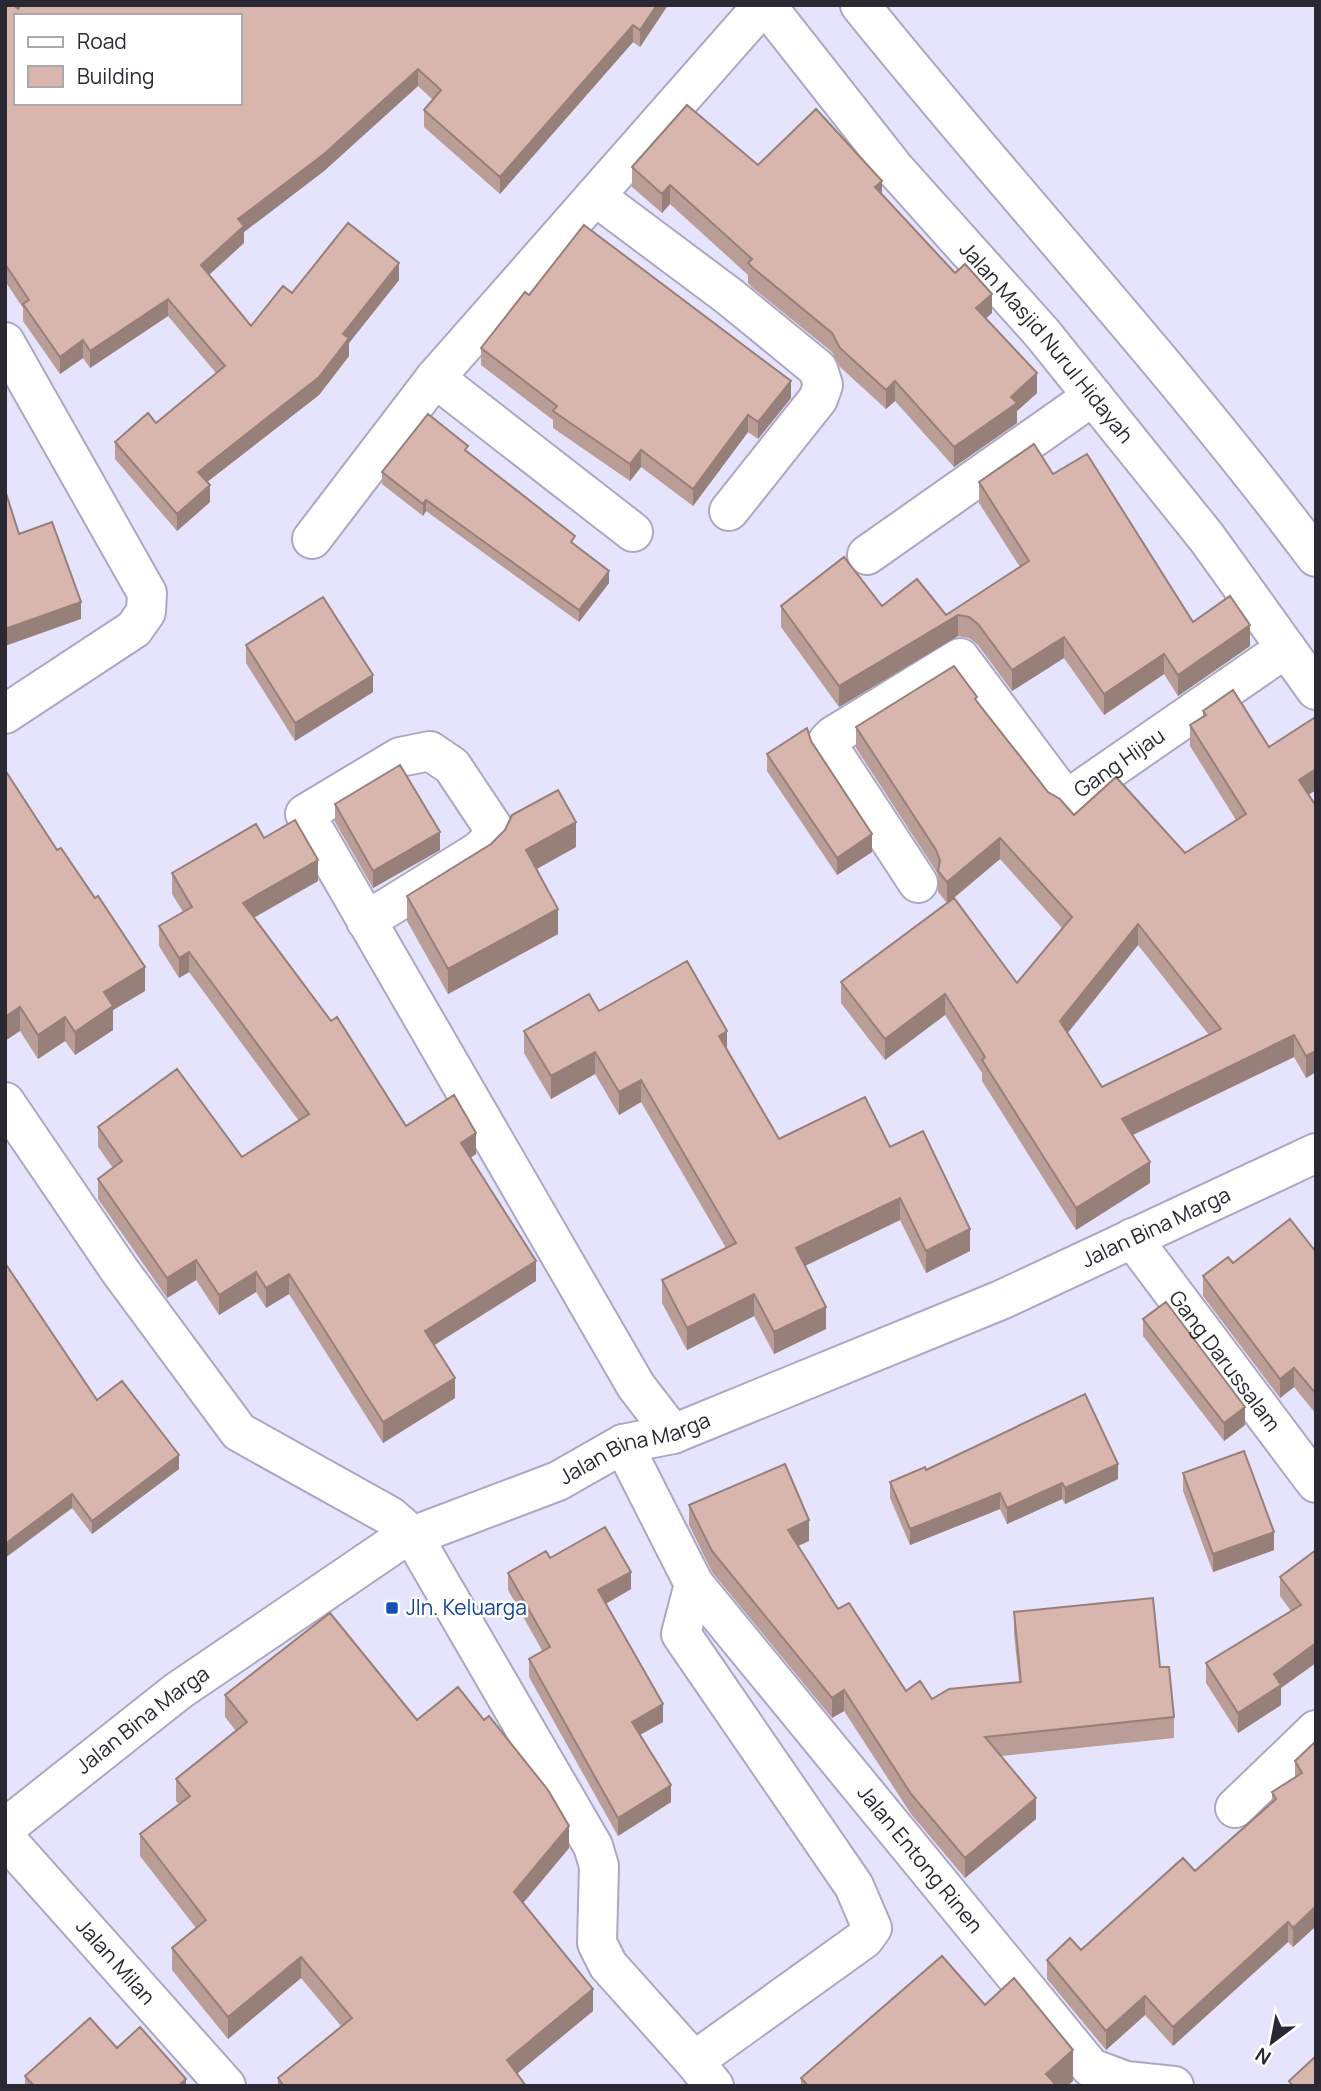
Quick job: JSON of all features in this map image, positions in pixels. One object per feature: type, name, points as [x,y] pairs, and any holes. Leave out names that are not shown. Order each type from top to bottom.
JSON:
[{"type":"street","points":[[312,539],[435,378],[765,5]]},
{"type":"street","name":"Jalan Masjid Nurul Hidayah","points":[[765,5],[895,169],[1042,333],[1093,396],[1207,538],[1316,690]]},
{"type":"street","points":[[860,5],[936,99],[1108,297],[1265,489],[1316,557]]},
{"type":"street","points":[[595,196],[761,321],[818,369],[823,385],[817,400],[777,454],[729,510]]},
{"type":"street","points":[[5,342],[147,593],[146,612],[134,629],[5,714]]},
{"type":"street","points":[[435,378],[633,532]]},
{"type":"street","points":[[867,555],[1093,396]]},
{"type":"street","name":"Gang Hijau","points":[[918,883],[829,747],[828,741],[960,658],[1066,800],[1286,648]]},
{"type":"street","points":[[366,921],[479,851],[490,840],[492,826],[452,766],[430,751],[400,757],[305,814],[366,921],[636,1386],[673,1434]]},
{"type":"street","points":[[5,1102],[120,1271],[239,1432],[390,1516],[413,1536],[593,1846],[599,1866],[597,1943],[608,1965],[704,2073],[864,1939],[872,1928],[854,1886],[681,1634],[694,1584]]},
{"type":"street","name":"Jalan Bina Marga","points":[[5,1828],[178,1691],[397,1542],[558,1481],[623,1444],[673,1434],[1001,1300],[1316,1153]]},
{"type":"street","name":"Gang Darussalam","points":[[1132,1238],[1316,1483]]},
{"type":"street","name":"Jalan Entong Rinen","points":[[623,1444],[694,1584],[1091,2068],[1126,2081],[1174,2086]]},
{"type":"street","points":[[1235,1808],[1316,1730]]},
{"type":"street","name":"Jalan Milan","points":[[5,1838],[226,2086]]},
{"type":"building","points":[[5,5],[14,5],[18,9],[21,5],[657,5],[640,30],[633,25],[500,177],[424,110],[441,90],[418,69],[324,154],[238,219],[244,226],[201,265],[251,326],[283,286],[292,293],[348,223],[399,263],[343,334],[349,338],[319,377],[198,472],[210,485],[177,514],[115,442],[148,413],[156,423],[225,366],[168,299],[90,351],[83,340],[60,357],[23,304],[29,300],[5,264]]},
{"type":"building","points":[[687,105],[758,165],[816,109],[882,181],[875,187],[955,273],[965,264],[992,294],[976,308],[1037,373],[1011,397],[1017,403],[954,447],[895,381],[886,390],[840,348],[832,333],[753,268],[748,263],[752,259],[670,185],[662,194],[632,167]]},
{"type":"building","points":[[584,225],[791,381],[758,422],[748,415],[693,489],[641,450],[630,464],[553,411],[557,406],[481,348],[525,292],[529,295]]},
{"type":"building","points":[[428,414],[468,446],[465,450],[575,536],[571,542],[609,571],[579,610],[426,500],[423,504],[382,472]]},
{"type":"building","points":[[1034,444],[1053,474],[1087,454],[1193,622],[1230,596],[1250,625],[1178,675],[1164,654],[1104,694],[1064,637],[1012,670],[978,624],[969,617],[958,615],[839,686],[781,606],[844,557],[882,606],[917,579],[946,615],[1029,561],[979,482]]},
{"type":"building","points":[[5,490],[19,534],[52,522],[81,602],[5,629]]},
{"type":"building","points":[[323,597],[373,675],[295,723],[246,645]]},
{"type":"building","points":[[954,666],[977,697],[975,699],[1048,792],[1060,799],[1074,815],[1116,777],[1185,853],[1246,814],[1190,725],[1206,715],[1203,711],[1233,690],[1269,747],[1314,718],[1316,769],[1299,780],[1316,806],[1316,1051],[1306,1056],[1294,1035],[1122,1119],[1150,1162],[1076,1208],[982,1060],[985,1057],[945,994],[885,1039],[841,982],[954,898],[1017,983],[1072,917],[1000,838],[947,882],[938,871],[940,860],[936,850],[856,727]],"holes":[[[1138,924],[1221,1029],[1102,1087],[1060,1021]]]},
{"type":"building","points":[[807,728],[811,741],[872,834],[837,858],[767,754]]},
{"type":"building","points":[[400,765],[440,832],[373,871],[335,804]]},
{"type":"building","points":[[5,770],[57,850],[61,848],[95,898],[98,896],[145,967],[104,992],[113,1006],[75,1032],[65,1017],[38,1035],[20,1007],[5,1017]]},
{"type":"building","points":[[558,790],[576,822],[526,850],[558,909],[448,969],[407,896],[491,844],[505,830],[512,815]]},
{"type":"building","points":[[295,820],[318,860],[243,903],[331,1021],[337,1017],[406,1126],[454,1095],[476,1133],[461,1143],[536,1261],[425,1331],[455,1378],[383,1422],[289,1274],[266,1288],[256,1272],[219,1295],[196,1260],[167,1278],[98,1179],[122,1161],[98,1127],[177,1069],[242,1157],[309,1114],[189,952],[179,958],[159,926],[192,907],[172,873],[256,824],[264,838]]},
{"type":"building","points":[[687,961],[727,1031],[719,1036],[779,1139],[865,1097],[890,1147],[923,1131],[970,1229],[926,1251],[900,1198],[796,1248],[826,1307],[774,1332],[754,1294],[687,1328],[662,1280],[736,1243],[641,1080],[619,1092],[595,1052],[551,1076],[524,1031],[589,994],[599,1011]]},
{"type":"building","points":[[1290,1219],[1316,1252],[1316,1394],[1294,1368],[1280,1379],[1203,1276],[1228,1257],[1233,1263]]},
{"type":"building","points":[[5,1263],[97,1400],[122,1381],[179,1455],[92,1521],[72,1494],[5,1544]]},
{"type":"building","points":[[1166,1302],[1245,1407],[1224,1423],[1143,1319]]},
{"type":"building","points":[[1085,1394],[1118,1464],[1065,1488],[1062,1483],[1007,1508],[1000,1493],[910,1529],[890,1482],[925,1467],[926,1470]]},
{"type":"building","points":[[1244,1451],[1274,1532],[1213,1554],[1183,1473]]},
{"type":"building","points":[[785,1464],[809,1520],[788,1530],[838,1609],[849,1603],[906,1691],[920,1681],[932,1699],[949,1689],[1021,1682],[1014,1612],[1153,1598],[1160,1667],[1169,1667],[1174,1717],[985,1737],[1036,1798],[965,1858],[911,1794],[844,1690],[832,1698],[712,1551],[689,1505]]},
{"type":"building","points":[[605,1527],[631,1572],[598,1590],[663,1704],[632,1722],[671,1785],[618,1818],[529,1659],[550,1647],[508,1573],[546,1551],[550,1558]]},
{"type":"building","points":[[1316,1550],[1316,1643],[1274,1674],[1281,1685],[1238,1713],[1206,1663],[1301,1605],[1280,1577]]},
{"type":"building","points":[[330,1613],[417,1720],[458,1687],[484,1720],[489,1716],[548,1790],[569,1826],[514,1892],[593,1989],[507,2060],[526,2086],[284,2086],[278,2078],[352,2018],[301,1957],[228,2017],[172,1948],[206,1920],[140,1834],[190,1796],[176,1779],[247,1722],[225,1695]]},
{"type":"building","points":[[1316,1741],[1316,1906],[1293,1928],[1288,1922],[1173,2027],[1145,1996],[1106,2031],[1047,1960],[1070,1938],[1081,1950],[1183,1858],[1195,1871],[1276,1799],[1272,1792],[1302,1773],[1295,1761]]},
{"type":"building","points":[[942,1956],[985,2005],[1014,1978],[1073,2050],[1046,2074],[1057,2086],[808,2086],[801,2078]]},
{"type":"building","points":[[90,2018],[117,2048],[140,2027],[186,2079],[178,2086],[34,2086],[25,2076]]},
{"type":"building","points":[[1316,2056],[1316,2086],[1293,2086],[1289,2081]]},
{"type":"place","name":"Jln. Keluarga","points":[[392,1608]]}]
